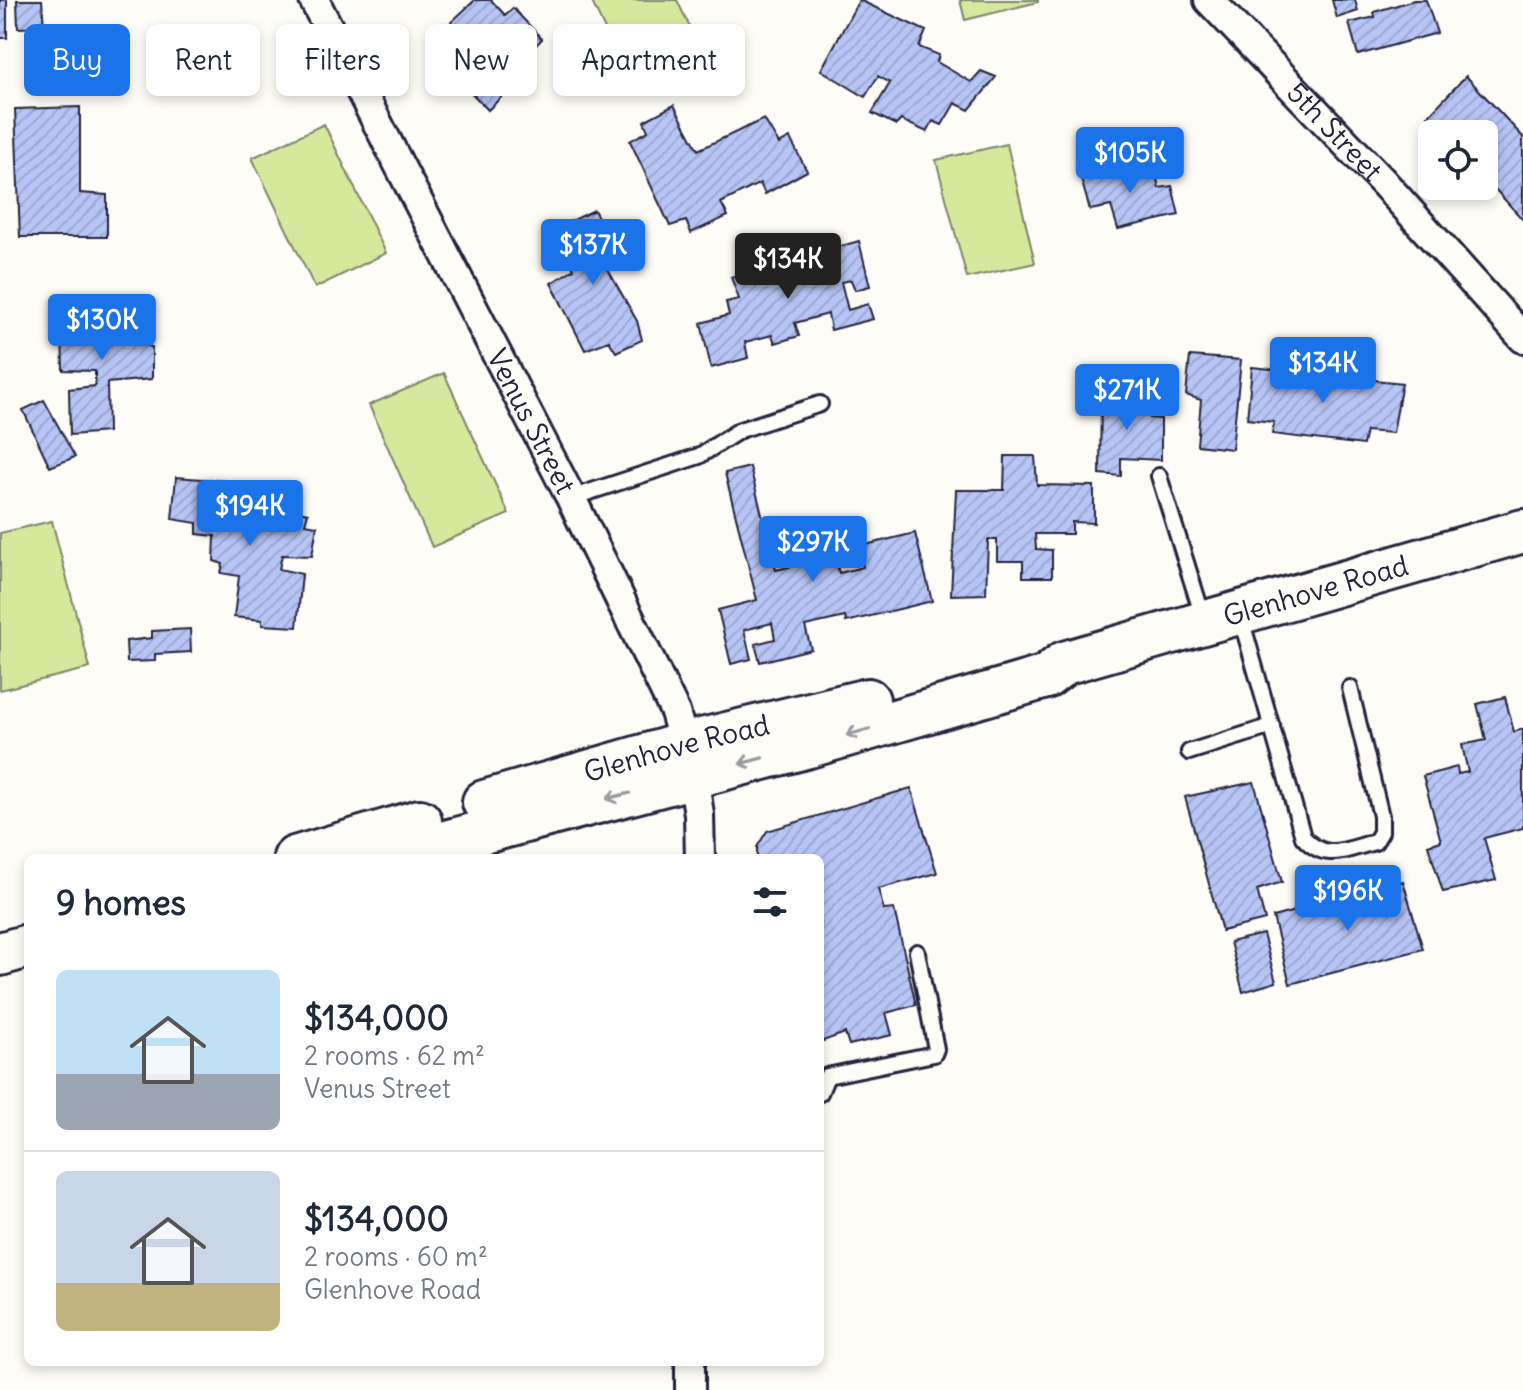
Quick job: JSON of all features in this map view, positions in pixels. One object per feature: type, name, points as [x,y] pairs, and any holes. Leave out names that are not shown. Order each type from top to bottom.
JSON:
[{"type":"main road","name":"Glenhove Road","points":[[397,854],[689,760],[1033,659],[1064,663],[1523,531]]},
{"type":"main road","name":"Glenhove Road","points":[[311,854],[689,760]]},
{"type":"main road","points":[[0,954],[24,947]]},
{"type":"street","name":"Venus Street","points":[[314,0],[571,498],[675,712],[689,760],[699,814],[700,854]]},
{"type":"street","name":"5th Street","points":[[1209,0],[1384,183],[1523,338]]},
{"type":"street","points":[[690,1366],[690,1390]]},
{"type":"lane","points":[[571,498],[699,456],[740,430],[820,404]]},
{"type":"lane","points":[[1159,476],[1272,726],[1303,837],[1314,849],[1330,854],[1375,842],[1381,832],[1381,816],[1350,688]]},
{"type":"lane","points":[[1189,752],[1272,726]]},
{"type":"lane","points":[[824,1077],[934,1054],[936,1049],[917,952]]},
{"type":"green space","points":[[591,0],[677,0],[688,24],[602,24]]},
{"type":"green space","points":[[960,0],[1038,0],[1038,2],[965,20]]},
{"type":"green space","points":[[324,124],[386,253],[315,288],[252,158]]},
{"type":"green space","points":[[1007,144],[1035,263],[967,278],[936,160]]},
{"type":"green space","points":[[444,373],[509,514],[432,547],[369,405]]},
{"type":"green space","points":[[52,521],[90,668],[0,690],[0,533]]},
{"type":"building","points":[[0,0],[7,0],[7,38],[0,38]]},
{"type":"building","points":[[17,0],[42,0],[44,24],[24,24],[24,28],[18,28]]},
{"type":"building","points":[[475,0],[491,0],[505,15],[513,8],[528,24],[449,24]]},
{"type":"building","points":[[859,0],[926,31],[919,47],[939,55],[937,62],[971,82],[981,71],[996,77],[969,110],[955,103],[942,125],[933,121],[927,132],[901,120],[896,125],[872,113],[890,83],[878,76],[865,97],[821,70]]},
{"type":"building","points":[[1332,0],[1355,0],[1358,11],[1337,18]]},
{"type":"building","points":[[1414,0],[1426,0],[1437,33],[1358,55],[1349,23],[1375,17],[1374,12]]},
{"type":"building","points":[[1466,76],[1523,137],[1523,220],[1498,192],[1498,120],[1432,120],[1428,116]]},
{"type":"building","points":[[474,96],[503,96],[488,110]]},
{"type":"building","points":[[674,105],[698,150],[764,119],[779,144],[790,138],[807,171],[765,194],[760,183],[721,203],[728,216],[691,233],[686,221],[670,226],[630,141],[648,131],[644,121]]},
{"type":"building","points":[[80,107],[80,193],[107,195],[107,237],[20,237],[15,109]]},
{"type":"building","points":[[1131,160],[1136,174],[1155,170],[1159,188],[1172,186],[1179,215],[1118,229],[1111,206],[1090,210],[1081,179],[1109,171],[1108,165]]},
{"type":"building","points":[[594,210],[617,253],[603,261],[637,321],[642,340],[616,352],[609,341],[585,350],[551,283],[574,269],[553,230]]},
{"type":"building","points":[[859,241],[870,286],[855,290],[851,280],[841,282],[848,310],[868,304],[873,319],[831,330],[828,314],[795,323],[799,336],[775,343],[772,335],[745,342],[748,358],[711,368],[701,323],[729,315],[726,302],[739,299],[731,277]]},
{"type":"building","points":[[133,304],[134,343],[152,347],[152,379],[107,383],[108,432],[70,435],[69,389],[95,386],[95,371],[63,370],[62,327],[82,325],[80,305]]},
{"type":"building","points":[[1190,356],[1241,360],[1232,449],[1197,445],[1201,400],[1186,395]]},
{"type":"building","points":[[1252,367],[1402,383],[1393,433],[1366,431],[1363,445],[1272,434],[1274,422],[1247,419]]},
{"type":"building","points":[[1101,394],[1133,394],[1134,400],[1150,400],[1150,418],[1161,419],[1161,460],[1121,458],[1121,476],[1100,474]]},
{"type":"building","points":[[44,400],[75,457],[50,467],[23,410]]},
{"type":"building","points":[[1005,456],[1035,456],[1037,485],[1094,486],[1094,523],[1072,522],[1072,534],[1035,534],[1036,549],[1052,550],[1052,577],[1023,577],[1023,561],[997,561],[997,540],[988,540],[986,594],[951,595],[956,490],[1004,490]]},
{"type":"building","points":[[750,467],[776,570],[835,556],[839,573],[863,567],[857,547],[915,533],[932,601],[846,622],[845,617],[805,626],[811,649],[760,662],[755,644],[775,639],[772,623],[744,630],[751,659],[731,664],[718,610],[757,600],[725,473]]},
{"type":"building","points":[[176,477],[226,481],[223,506],[264,512],[266,504],[308,513],[305,524],[317,526],[312,556],[282,555],[279,569],[302,574],[297,627],[262,625],[262,620],[234,617],[239,576],[221,573],[223,564],[214,561],[215,536],[197,534],[197,523],[172,519]]},
{"type":"building","points":[[190,629],[191,652],[155,654],[155,661],[127,662],[126,641],[152,638],[152,631]]},
{"type":"building","points":[[1505,697],[1514,732],[1523,729],[1523,828],[1484,838],[1496,880],[1443,892],[1428,845],[1441,841],[1423,776],[1457,767],[1458,774],[1468,772],[1462,745],[1486,740],[1477,704]]},
{"type":"building","points":[[1254,782],[1282,882],[1257,890],[1265,920],[1222,931],[1185,797]]},
{"type":"building","points":[[911,788],[937,873],[878,889],[884,910],[894,909],[916,1005],[886,1013],[892,1035],[849,1045],[845,1033],[824,1041],[824,854],[757,854],[757,847],[767,831]]},
{"type":"building","points":[[1403,881],[1423,949],[1290,984],[1273,917]]},
{"type":"building","points":[[1263,934],[1276,982],[1243,992],[1230,942]]}]
